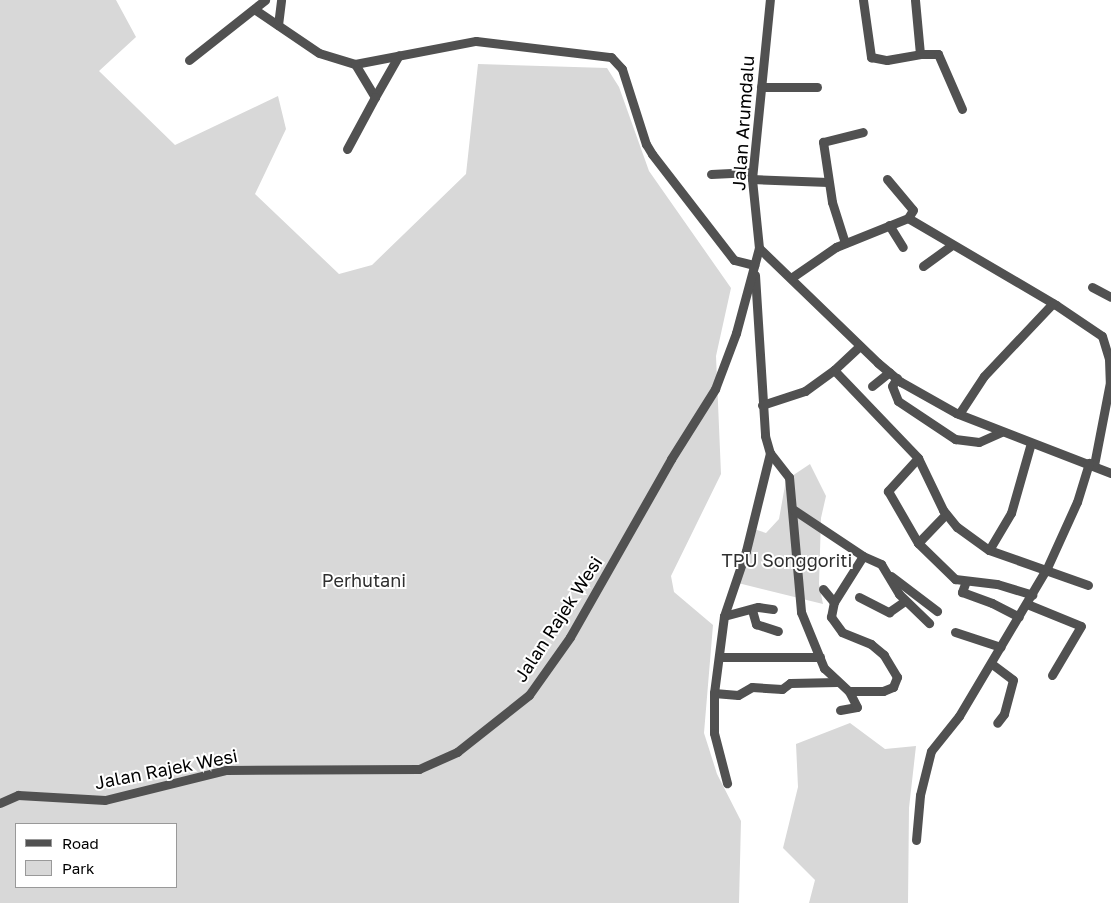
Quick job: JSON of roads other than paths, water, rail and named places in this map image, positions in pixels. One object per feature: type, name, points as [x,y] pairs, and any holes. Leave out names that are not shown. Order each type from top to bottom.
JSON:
[{"type":"street","points":[[189,60],[265,0]]},
{"type":"street","points":[[278,25],[281,0]]},
{"type":"street","name":"Jalan Arumdalu","points":[[759,248],[752,175],[770,0]]},
{"type":"street","points":[[863,0],[871,57],[887,60],[920,54],[938,54],[962,109]]},
{"type":"street","points":[[915,0],[920,54]]},
{"type":"street","points":[[254,9],[319,53],[356,64],[476,41],[611,57],[622,70],[652,154],[734,260],[754,268],[762,405],[770,453],[746,550],[724,616],[714,693],[714,733],[727,783]]},
{"type":"street","points":[[347,149],[399,55]]},
{"type":"street","points":[[356,64],[375,97]]},
{"type":"street","points":[[761,87],[817,87]]},
{"type":"street","points":[[845,243],[828,182],[823,142],[863,132]]},
{"type":"street","points":[[712,174],[752,175],[828,182]]},
{"type":"street","points":[[791,278],[845,243],[908,218],[913,210],[887,179]]},
{"type":"street","points":[[908,218],[1107,334],[1110,359],[1110,382],[1091,464],[1077,502],[1047,568],[992,664],[959,716],[931,751],[920,795],[916,840]]},
{"type":"street","points":[[890,225],[903,247]]},
{"type":"street","points":[[923,266],[952,245]]},
{"type":"street","points":[[759,248],[860,346],[897,378],[959,414],[1001,432],[1111,473]]},
{"type":"street","name":"Jalan Rajek Wesi","points":[[0,803],[18,795],[105,800],[226,770],[264,768],[400,771],[419,768],[457,752],[529,695],[570,638],[671,460],[715,389],[759,248]]},
{"type":"street","points":[[1092,287],[1111,297]]},
{"type":"street","points":[[959,414],[984,376],[1053,304]]},
{"type":"street","points":[[762,405],[805,390],[834,370],[860,346]]},
{"type":"street","points":[[834,370],[918,458],[946,514],[957,527],[989,550],[1047,568],[1088,585]]},
{"type":"street","points":[[872,386],[889,372]]},
{"type":"street","points":[[897,378],[892,386],[898,401],[955,439],[969,443],[979,442],[1001,432]]},
{"type":"street","points":[[989,550],[1011,514],[1031,443]]},
{"type":"street","points":[[770,453],[786,470],[794,510],[802,612],[820,658],[836,682],[849,691],[857,707],[840,710]]},
{"type":"street","points":[[918,458],[888,491],[918,543],[948,576],[966,581],[996,584],[1032,595]]},
{"type":"street","points":[[794,510],[863,556],[881,564],[905,601],[929,623]]},
{"type":"street","points":[[918,543],[946,514]]},
{"type":"street","points":[[849,691],[888,689],[897,683],[897,677],[876,647],[842,632],[834,624],[831,617],[834,602],[863,556]]},
{"type":"street","points":[[887,572],[936,610]]},
{"type":"street","points":[[966,581],[962,592],[992,602],[1019,617]]},
{"type":"street","points":[[823,589],[834,602]]},
{"type":"street","points":[[859,597],[889,612],[905,601]]},
{"type":"street","points":[[1026,604],[1081,626],[1052,675]]},
{"type":"street","points":[[724,616],[752,610],[758,606],[773,608]]},
{"type":"street","points":[[752,610],[756,624],[778,630]]},
{"type":"street","points":[[955,632],[1001,648]]},
{"type":"street","points":[[720,657],[820,658]]},
{"type":"street","points":[[992,664],[1013,680],[1004,714],[997,723]]},
{"type":"street","points":[[714,693],[738,695],[752,687],[782,689],[790,683],[836,682]]},
{"type":"park label","name":"TPU Songgoriti","points":[[787,560]]},
{"type":"park label","name":"Perhutani","points":[[364,580]]}]
